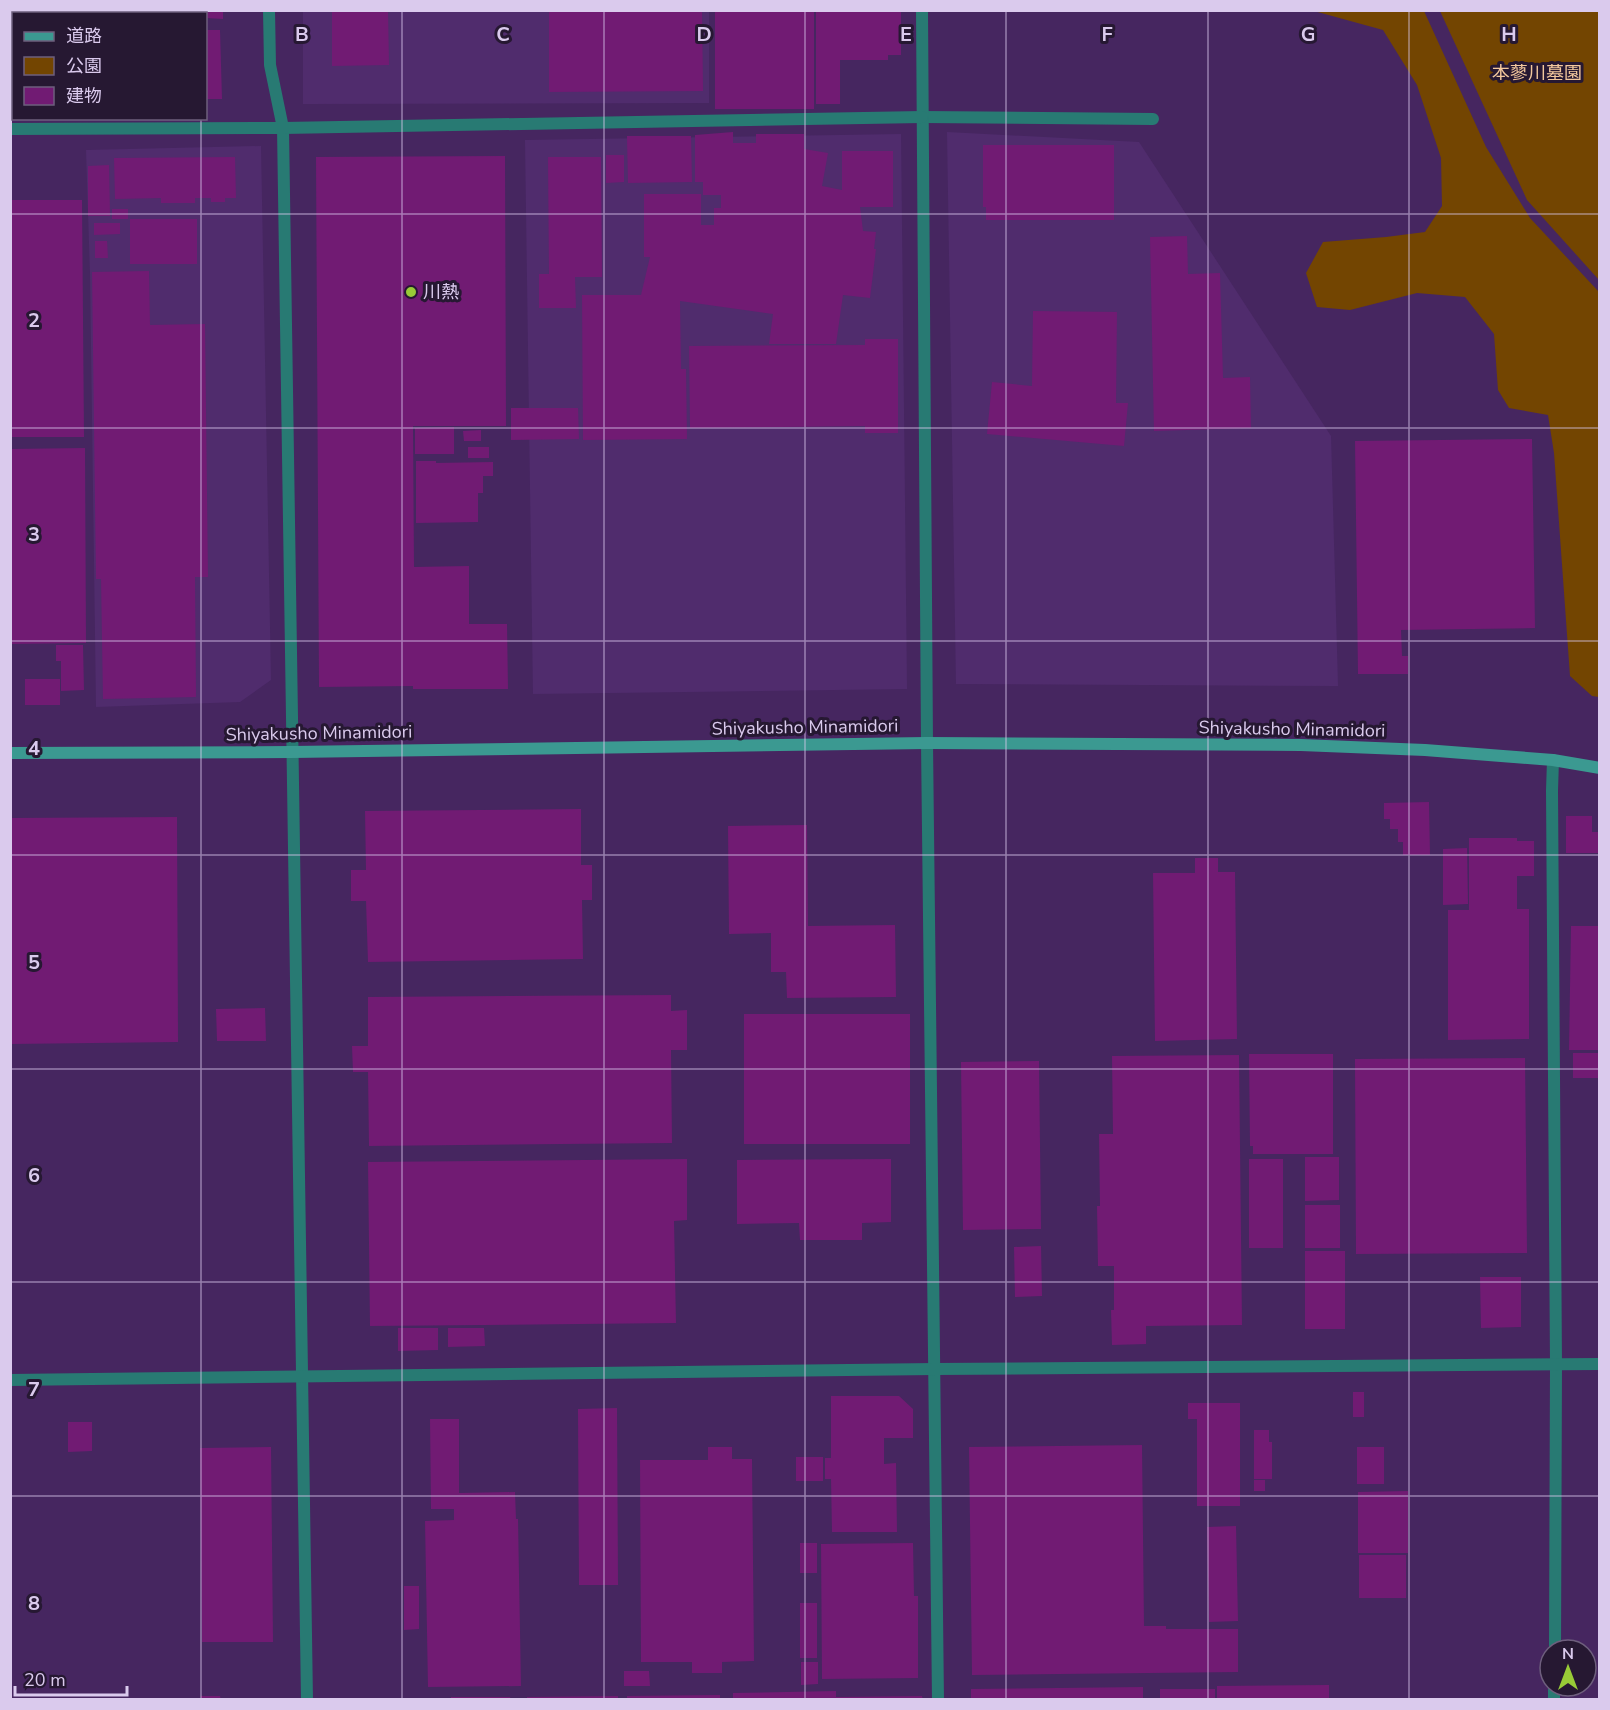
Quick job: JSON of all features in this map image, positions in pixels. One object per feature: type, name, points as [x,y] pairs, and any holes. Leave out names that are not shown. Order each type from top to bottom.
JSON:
[{"type":"street","points":[[269,10],[270,65],[283,128],[307,1700]]},
{"type":"street","points":[[922,10],[927,743],[938,1700]]},
{"type":"street","points":[[10,129],[283,128],[922,117],[1154,119]]},
{"type":"street","name":"Shiyakusho Minamidori","points":[[10,753],[292,752],[927,743],[1301,745],[1425,750],[1553,760],[1599,768]]},
{"type":"street","points":[[1553,760],[1556,1364],[1554,1638]]},
{"type":"street","points":[[10,1380],[1599,1364]]},
{"type":"shaded area","points":[[303,11],[709,11],[709,103],[303,104]]},
{"type":"shaded area","points":[[947,132],[1139,142],[1331,436],[1338,686],[956,684]]},
{"type":"shaded area","points":[[901,134],[907,689],[533,694],[525,140]]},
{"type":"shaded area","points":[[261,146],[271,680],[240,702],[96,707],[86,150]]},
{"type":"green space","points":[[1314,11],[1424,11],[1486,147],[1530,218],[1599,292],[1599,697],[1592,696],[1570,676],[1554,453],[1548,415],[1509,408],[1498,390],[1494,334],[1465,297],[1417,293],[1350,310],[1317,307],[1306,273],[1323,242],[1425,232],[1442,206],[1441,158],[1417,85],[1383,30]]},
{"type":"green space","name":"本蓼川墓園","points":[[1440,11],[1599,11],[1599,280],[1527,200]]},
{"type":"building","points":[[10,10],[110,10],[110,12],[12,12],[12,106],[10,106]]},
{"type":"building","points":[[182,10],[223,10],[223,19],[207,18],[207,12],[182,12]]},
{"type":"building","points":[[332,10],[388,10],[389,65],[332,66]]},
{"type":"building","points":[[549,10],[702,10],[703,91],[549,92]]},
{"type":"building","points":[[715,10],[814,10],[814,109],[715,109]]},
{"type":"building","points":[[816,10],[901,10],[901,55],[888,55],[888,60],[840,60],[840,104],[816,104]]},
{"type":"building","points":[[207,30],[220,30],[222,99],[207,99]]},
{"type":"building","points":[[733,132],[733,143],[756,143],[756,134],[804,134],[804,149],[828,153],[822,186],[842,190],[842,151],[893,151],[893,207],[860,207],[863,231],[876,232],[870,298],[843,295],[836,344],[769,344],[773,314],[680,301],[681,369],[686,369],[687,439],[583,440],[582,295],[641,295],[650,257],[644,257],[644,194],[701,194],[701,225],[714,225],[714,208],[721,208],[721,195],[703,195],[703,182],[695,182],[695,135]]},
{"type":"building","points":[[627,136],[691,136],[692,182],[628,183]]},
{"type":"building","points":[[983,145],[1114,145],[1114,220],[986,220],[986,207],[983,207]]},
{"type":"building","points":[[606,155],[624,155],[624,182],[606,183]]},
{"type":"building","name":"川熱","points":[[505,156],[506,426],[413,426],[414,567],[469,566],[469,624],[507,624],[508,689],[413,689],[413,686],[319,687],[316,157]]},
{"type":"building","points":[[235,157],[236,198],[225,198],[225,202],[211,202],[211,198],[195,198],[195,203],[161,203],[161,198],[115,199],[114,158]]},
{"type":"building","points":[[548,157],[601,157],[602,277],[575,277],[576,308],[539,308],[539,274],[549,274]]},
{"type":"building","points":[[109,165],[110,216],[88,216],[88,166]]},
{"type":"building","points":[[10,200],[82,200],[84,437],[10,437]]},
{"type":"building","points":[[112,209],[128,209],[128,219],[112,219]]},
{"type":"building","points":[[130,219],[197,219],[197,264],[130,264]]},
{"type":"building","points":[[94,223],[120,223],[120,234],[94,235]]},
{"type":"building","points":[[1187,236],[1188,274],[1220,273],[1223,378],[1250,377],[1251,428],[1154,431],[1150,237]]},
{"type":"building","points":[[95,241],[107,241],[108,258],[95,258]]},
{"type":"building","points":[[149,271],[150,325],[205,324],[208,577],[195,577],[196,697],[103,699],[101,579],[96,579],[92,272]]},
{"type":"building","points":[[1033,311],[1117,312],[1116,403],[1128,403],[1124,446],[987,434],[992,382],[1032,386]]},
{"type":"building","points":[[865,339],[898,339],[898,433],[865,433],[865,426],[690,428],[689,346],[865,345]]},
{"type":"building","points":[[511,408],[578,408],[579,439],[511,440]]},
{"type":"building","points":[[454,427],[454,454],[415,454],[415,428]]},
{"type":"building","points":[[481,430],[481,441],[464,441],[463,431]]},
{"type":"building","points":[[1532,439],[1535,628],[1401,630],[1402,656],[1408,656],[1408,674],[1358,674],[1355,441]]},
{"type":"building","points":[[468,447],[489,447],[489,458],[468,458]]},
{"type":"building","points":[[85,448],[86,643],[10,644],[10,449]]},
{"type":"building","points":[[416,461],[493,462],[493,476],[483,476],[483,493],[478,493],[478,522],[416,523]]},
{"type":"building","points":[[56,645],[83,645],[84,690],[61,691],[61,661],[56,661]]},
{"type":"building","points":[[25,679],[60,679],[60,705],[25,705]]},
{"type":"building","points":[[1429,802],[1430,855],[1403,855],[1403,842],[1398,842],[1398,829],[1390,829],[1390,819],[1384,819],[1384,803]]},
{"type":"building","points":[[581,809],[581,865],[592,865],[592,900],[582,900],[583,959],[368,962],[366,901],[351,901],[351,870],[366,870],[365,811]]},
{"type":"building","points":[[1566,816],[1592,816],[1592,832],[1600,832],[1600,853],[1566,853]]},
{"type":"building","points":[[177,817],[178,1042],[10,1044],[10,818]]},
{"type":"building","points":[[807,825],[808,926],[895,925],[896,997],[787,998],[786,972],[771,972],[771,933],[729,934],[728,826]]},
{"type":"building","points":[[1469,838],[1517,838],[1517,841],[1534,841],[1534,876],[1517,876],[1517,909],[1529,909],[1529,1039],[1448,1040],[1448,910],[1469,910]]},
{"type":"building","points":[[1467,848],[1468,904],[1443,905],[1443,849]]},
{"type":"building","points":[[1195,858],[1218,858],[1218,872],[1235,872],[1237,1039],[1155,1041],[1153,873],[1195,873]]},
{"type":"building","points":[[1571,926],[1600,926],[1600,1050],[1569,1050]]},
{"type":"building","points":[[671,995],[671,1011],[687,1010],[687,1050],[671,1050],[672,1143],[369,1146],[368,1072],[353,1072],[352,1046],[368,1046],[368,997]]},
{"type":"building","points":[[265,1008],[266,1041],[217,1041],[216,1009]]},
{"type":"building","points":[[744,1014],[910,1014],[910,1144],[744,1144]]},
{"type":"building","points":[[1573,1053],[1600,1053],[1600,1078],[1573,1078]]},
{"type":"building","points":[[1249,1054],[1333,1054],[1333,1154],[1253,1154],[1253,1146],[1250,1146]]},
{"type":"building","points":[[1239,1055],[1242,1325],[1146,1326],[1146,1344],[1112,1345],[1111,1310],[1114,1310],[1114,1266],[1098,1266],[1097,1206],[1100,1206],[1099,1134],[1113,1134],[1112,1056]]},
{"type":"building","points":[[1525,1058],[1527,1253],[1356,1254],[1355,1059]]},
{"type":"building","points":[[1039,1061],[1041,1229],[963,1230],[961,1062]]},
{"type":"building","points":[[1305,1157],[1339,1157],[1339,1200],[1305,1201]]},
{"type":"building","points":[[687,1159],[687,1220],[674,1221],[676,1323],[370,1326],[368,1162]]},
{"type":"building","points":[[891,1159],[891,1222],[862,1223],[862,1240],[800,1240],[799,1223],[737,1224],[737,1160]]},
{"type":"building","points":[[1249,1159],[1283,1159],[1283,1248],[1249,1248]]},
{"type":"building","points":[[1305,1205],[1340,1205],[1340,1248],[1305,1248]]},
{"type":"building","points":[[1041,1246],[1042,1296],[1015,1297],[1014,1247]]},
{"type":"building","points":[[1305,1251],[1345,1251],[1345,1329],[1305,1329]]},
{"type":"building","points":[[1480,1277],[1521,1277],[1521,1327],[1481,1328]]},
{"type":"building","points":[[398,1328],[438,1328],[438,1350],[398,1351]]},
{"type":"building","points":[[448,1328],[484,1328],[485,1346],[448,1347]]},
{"type":"building","points":[[1353,1392],[1364,1392],[1364,1417],[1353,1417]]},
{"type":"building","points":[[831,1396],[899,1396],[913,1409],[913,1438],[884,1438],[884,1464],[896,1463],[897,1532],[832,1532],[831,1479],[825,1479],[825,1458],[831,1458]]},
{"type":"building","points":[[1188,1403],[1240,1403],[1240,1506],[1197,1506],[1197,1419],[1188,1419]]},
{"type":"building","points":[[617,1408],[618,1585],[579,1585],[578,1409]]},
{"type":"building","points":[[430,1419],[459,1419],[459,1493],[515,1492],[516,1519],[518,1519],[521,1686],[428,1687],[425,1521],[454,1520],[454,1509],[431,1509]]},
{"type":"building","points":[[68,1422],[92,1422],[92,1451],[68,1452]]},
{"type":"building","points":[[1254,1430],[1269,1430],[1269,1442],[1272,1442],[1272,1479],[1254,1479]]},
{"type":"building","points":[[1142,1445],[1144,1626],[1166,1626],[1166,1629],[1238,1629],[1238,1672],[972,1675],[969,1447]]},
{"type":"building","points":[[271,1447],[273,1642],[202,1642],[200,1448]]},
{"type":"building","points":[[708,1447],[732,1447],[732,1459],[752,1459],[754,1661],[722,1662],[722,1673],[692,1673],[692,1662],[641,1662],[640,1460],[708,1460]]},
{"type":"building","points":[[1357,1447],[1384,1447],[1384,1484],[1357,1484]]},
{"type":"building","points":[[796,1457],[823,1457],[823,1481],[796,1481]]},
{"type":"building","points":[[1254,1480],[1265,1480],[1265,1491],[1254,1491]]},
{"type":"building","points":[[1408,1491],[1408,1553],[1358,1553],[1358,1492]]},
{"type":"building","points":[[1236,1526],[1238,1621],[1209,1622],[1207,1527]]},
{"type":"building","points":[[800,1543],[817,1543],[817,1573],[800,1573]]},
{"type":"building","points":[[913,1543],[914,1596],[918,1596],[918,1678],[822,1679],[821,1544]]},
{"type":"building","points":[[1359,1555],[1406,1555],[1406,1598],[1359,1598]]},
{"type":"building","points":[[404,1586],[419,1586],[419,1629],[404,1630]]},
{"type":"building","points":[[800,1603],[817,1603],[817,1658],[800,1658]]},
{"type":"building","points":[[801,1662],[818,1662],[818,1684],[801,1685]]},
{"type":"building","points":[[624,1671],[649,1671],[650,1686],[624,1686]]},
{"type":"building","points":[[1329,1685],[1329,1700],[1217,1700],[1217,1686]]},
{"type":"building","points":[[1143,1687],[1143,1700],[971,1700],[971,1689]]},
{"type":"building","points":[[1160,1689],[1215,1689],[1215,1700],[1160,1700]]},
{"type":"building","points":[[836,1691],[836,1697],[922,1696],[923,1700],[733,1700],[733,1693]]},
{"type":"building","points":[[720,1695],[720,1700],[627,1700],[627,1696]]},
{"type":"building","points":[[201,1696],[220,1696],[221,1700],[201,1700]]},
{"type":"building","points":[[618,1696],[618,1700],[527,1700],[527,1697]]},
{"type":"building","points":[[451,1697],[510,1697],[511,1700],[451,1700]]},
{"type":"place","name":"川熱","points":[[411,292]]}]
